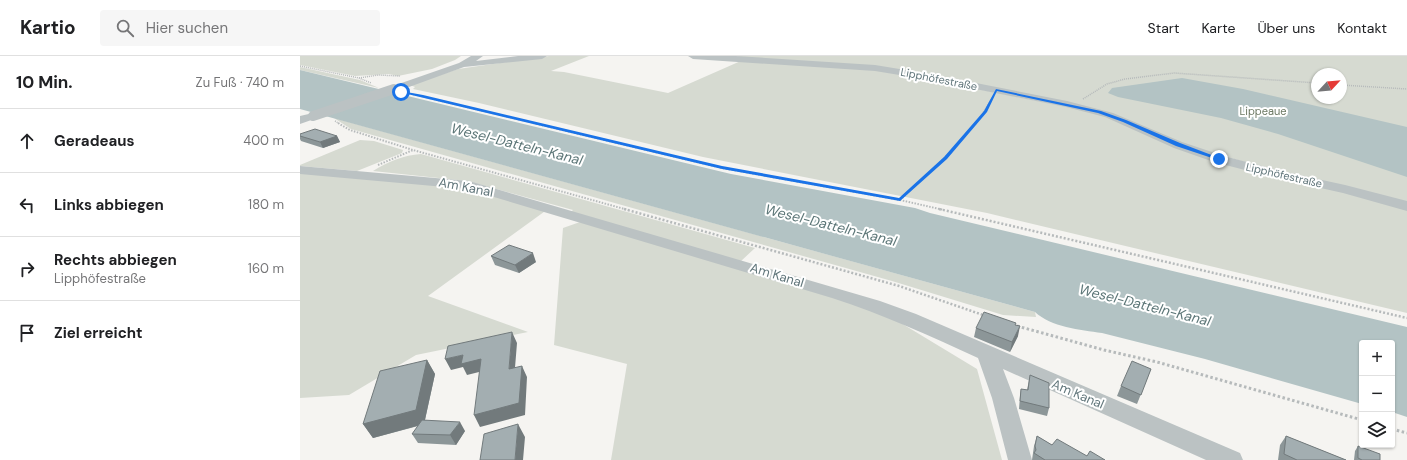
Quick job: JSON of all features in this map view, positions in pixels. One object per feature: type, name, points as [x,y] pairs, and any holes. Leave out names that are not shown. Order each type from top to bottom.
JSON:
[{"type":"street","points":[[300,120],[479,59],[542,56]]},
{"type":"street","name":"Lipphöfestraße","points":[[693,56],[875,68],[1067,104],[1109,115],[1178,144],[1226,161],[1280,175],[1345,189],[1407,206]]},
{"type":"street","name":"Am Kanal","points":[[300,170],[469,185],[874,305],[1231,460]]},
{"type":"street","points":[[987,354],[1003,398],[1020,460]]},
{"type":"path","points":[[300,66],[359,78],[377,86]]},
{"type":"path","points":[[1067,104],[1080,101],[1107,84],[1125,79],[1174,73],[1311,83]]},
{"type":"path","points":[[1347,84],[1407,89]]},
{"type":"path","points":[[900,200],[946,158],[986,111],[996,90]]},
{"type":"path","points":[[409,94],[722,168],[900,200],[1407,318]]},
{"type":"path","points":[[334,120],[341,126],[350,130],[413,150],[899,286],[992,318]]},
{"type":"path","points":[[357,174],[413,150]]},
{"type":"path","points":[[1015,325],[1104,350],[1157,362],[1359,419]]},
{"type":"path","points":[[1395,430],[1407,433]]},
{"type":"green space","points":[[300,56],[461,56],[432,69],[398,76],[389,74],[355,76],[300,65]]},
{"type":"green space","points":[[549,56],[589,56],[551,71],[564,72],[668,93],[743,60],[872,68],[1103,114],[1157,137],[1407,208],[1407,313],[987,213],[703,157],[479,103],[413,89],[415,87],[410,85],[458,69]]},
{"type":"green space","name":"Lippeaue","points":[[739,56],[1407,56],[1407,203],[1270,171],[1180,144],[1126,120],[907,71],[736,58]]},
{"type":"green space","points":[[300,67],[360,80],[379,88],[300,70]]},
{"type":"green space","points":[[334,118],[1035,312],[1036,317],[1003,315],[892,281],[351,129]]},
{"type":"green space","points":[[360,140],[374,141],[403,150],[402,153],[357,171],[300,166],[300,165]]},
{"type":"green space","points":[[421,154],[755,248],[740,262],[571,212],[573,210],[467,181],[373,171],[396,160]]},
{"type":"green space","points":[[300,171],[447,182],[548,209],[428,296],[528,332],[416,355],[349,395],[300,398]]},
{"type":"green space","points":[[580,222],[834,297],[891,317],[977,369],[1002,460],[611,460],[627,364],[554,345],[563,228]]},
{"type":"water","name":"Wesel-Datteln-Kanal","points":[[300,70],[731,174],[915,208],[930,213],[1407,327],[1407,417],[1395,413],[1395,340],[1359,340],[1359,403],[1205,359],[1102,333],[1066,327],[1049,321],[1035,312],[300,109]]},
{"type":"water","points":[[1182,78],[1243,89],[1407,127],[1407,177],[1278,134],[1221,118],[1118,97],[1108,93],[1112,88]]},
{"type":"building","points":[[315,129],[337,136],[320,142],[300,136],[300,134]]},
{"type":"building","points":[[509,245],[533,253],[515,265],[491,256]]},
{"type":"building","points":[[984,312],[1016,323],[1015,325],[1020,326],[1012,342],[976,328]]},
{"type":"building","points":[[512,332],[509,369],[522,366],[519,403],[474,415],[481,359],[461,364],[463,355],[445,359],[448,346]]},
{"type":"building","points":[[427,360],[416,410],[363,424],[380,371]]},
{"type":"building","points":[[1132,361],[1151,369],[1141,395],[1121,386]]},
{"type":"building","points":[[1030,375],[1049,383],[1049,408],[1020,401],[1021,389],[1028,390]]},
{"type":"building","points":[[422,420],[460,422],[450,435],[412,434]]},
{"type":"building","points":[[518,424],[515,460],[480,460],[484,434]]},
{"type":"building","points":[[1037,436],[1052,445],[1057,439],[1087,456],[1090,451],[1105,460],[1045,460],[1034,453],[1036,450],[1035,446]]},
{"type":"building","points":[[1286,436],[1346,460],[1297,460],[1284,454]]},
{"type":"building","points":[[1358,446],[1359,448],[1364,448],[1380,454],[1380,460],[1362,460],[1358,458]]},
{"type":"route","points":[[401,92],[722,168],[900,200],[946,158],[986,111],[996,90],[1100,112],[1159,137],[1219,159]]}]
